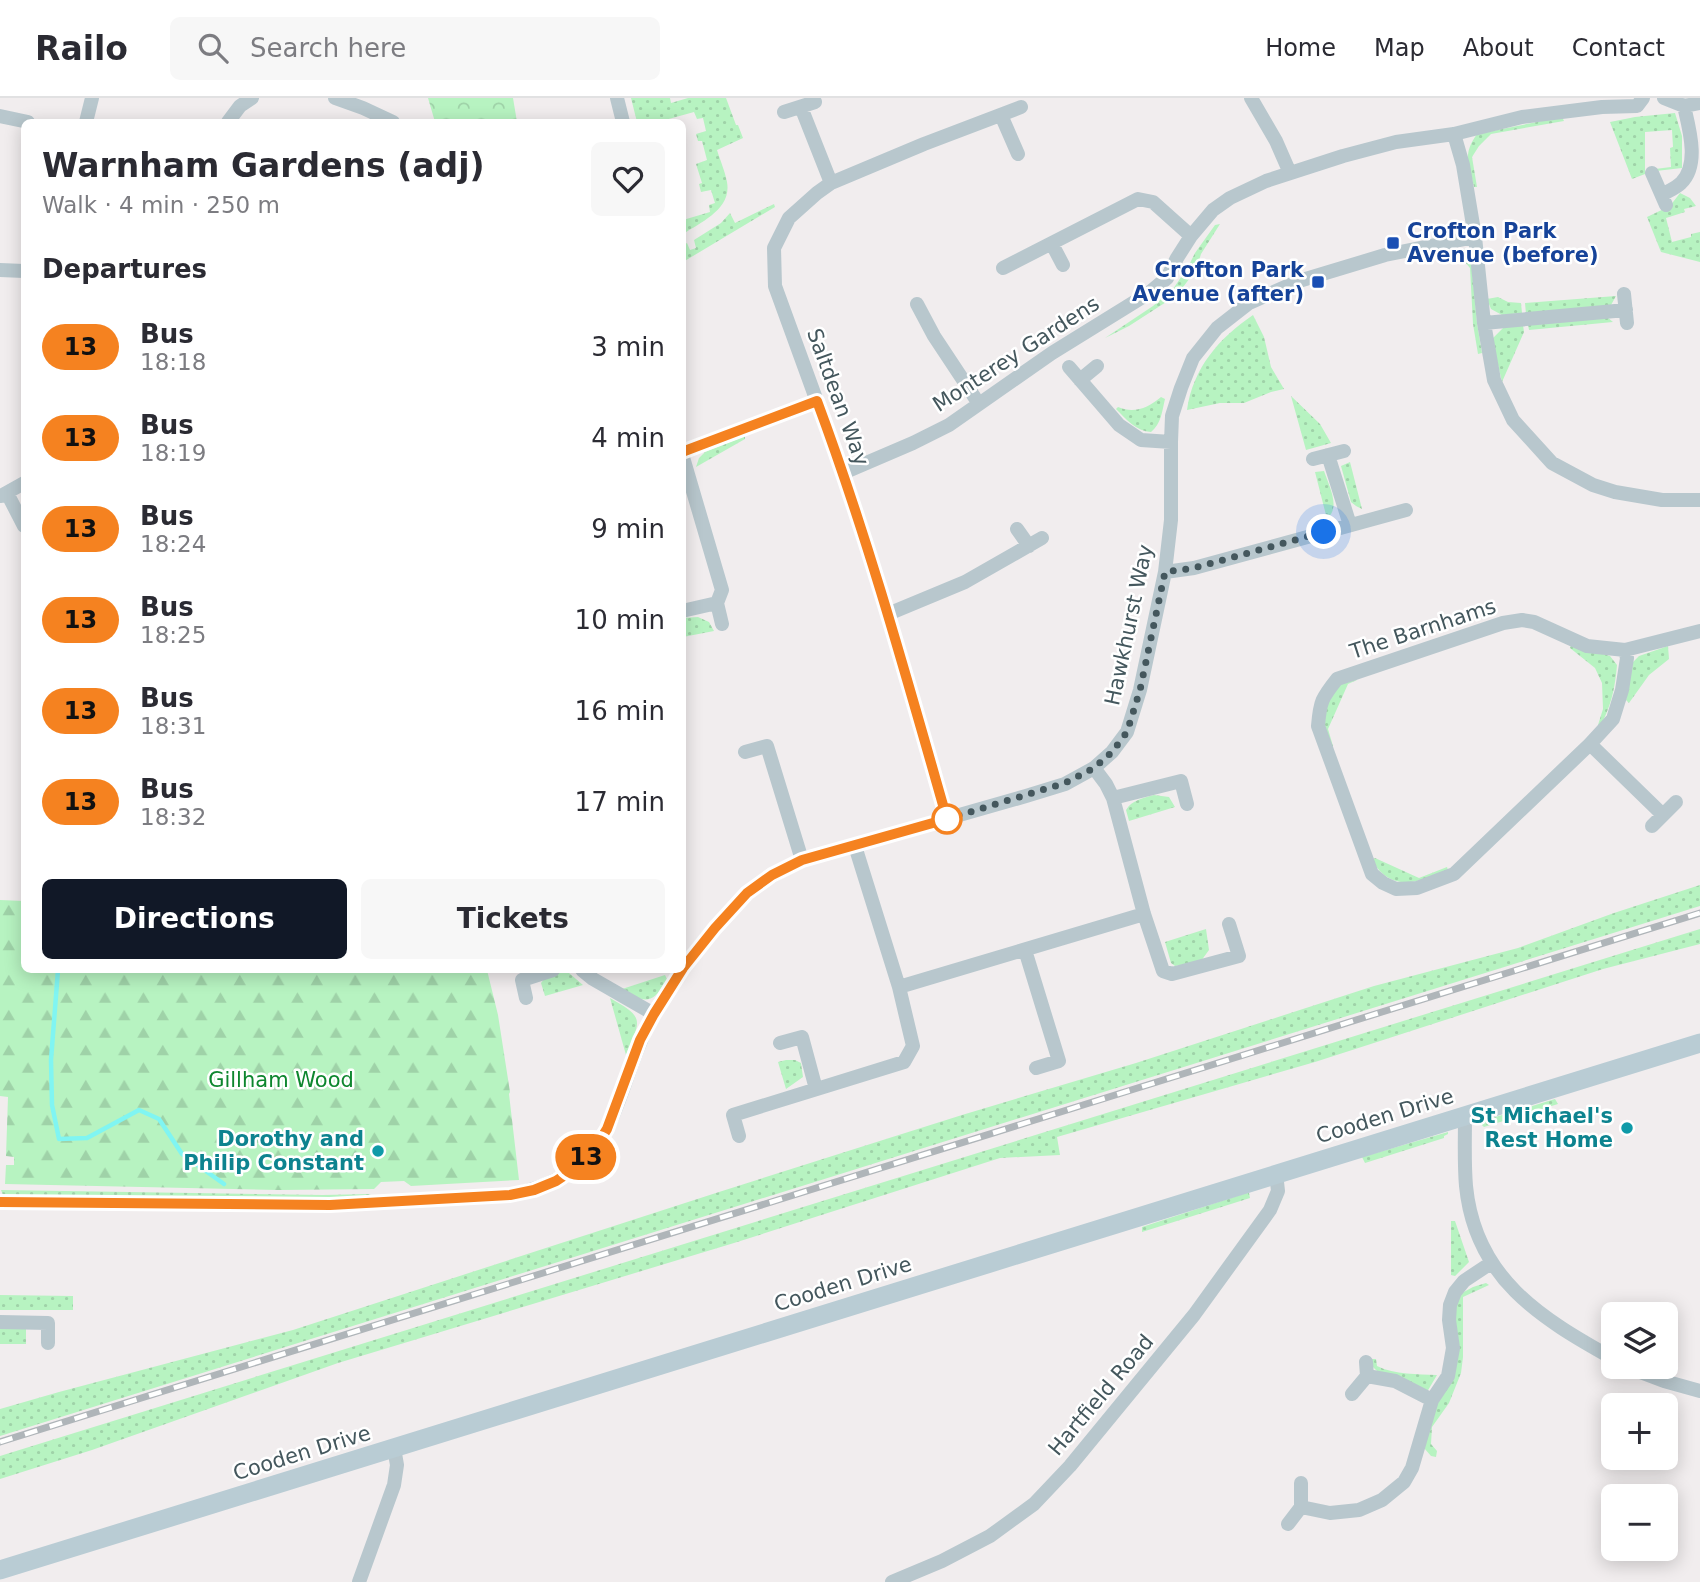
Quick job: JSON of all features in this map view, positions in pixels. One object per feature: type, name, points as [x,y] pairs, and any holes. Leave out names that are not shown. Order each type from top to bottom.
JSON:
[{"type":"main road","name":"Cooden Drive","points":[[0,1570],[1700,1043]]},
{"type":"street","points":[[87,119],[92,98]]},
{"type":"street","points":[[230,119],[240,106],[252,98]]},
{"type":"street","points":[[335,98],[387,119]]},
{"type":"street","points":[[617,98],[622,119]]},
{"type":"street","points":[[1251,98],[1276,141],[1290,173]]},
{"type":"street","name":"Monterey Gardens","points":[[844,473],[948,425],[1052,353],[1149,293],[1167,278],[1191,236],[1213,210],[1230,198],[1266,181],[1390,143],[1454,134],[1522,117],[1602,107],[1637,106],[1643,98]]},
{"type":"street","points":[[1664,98],[1684,106],[1700,103]]},
{"type":"street","points":[[784,112],[808,104],[831,183]]},
{"type":"street","points":[[1652,173],[1664,200],[1687,176],[1691,164],[1692,137],[1684,106]]},
{"type":"street","name":"Saltdean Way","points":[[947,819],[844,473],[775,286],[774,248],[789,218],[831,183],[1021,107]]},
{"type":"street","points":[[1001,114],[1018,154]]},
{"type":"street","points":[[0,116],[21,121]]},
{"type":"street","points":[[1454,134],[1463,165],[1475,237],[1484,323],[1494,380],[1513,420],[1552,463],[1593,485],[1615,492],[1662,499],[1700,500]]},
{"type":"street","points":[[1003,268],[1138,199],[1153,202],[1191,236]]},
{"type":"street","name":"Hawkhurst Way","points":[[686,966],[747,893],[772,875],[802,860],[1065,783],[1094,768],[1112,752],[1127,732],[1140,690],[1165,572],[1171,520],[1172,416],[1193,358],[1217,328],[1248,303],[1299,281],[1385,255],[1475,237]]},
{"type":"street","points":[[1052,244],[1063,265]]},
{"type":"street","points":[[0,270],[21,271]]},
{"type":"street","points":[[1484,323],[1626,316],[1624,294]]},
{"type":"street","points":[[917,303],[934,336],[979,404]]},
{"type":"street","points":[[925,317],[940,311]]},
{"type":"street","points":[[1080,380],[1097,366]]},
{"type":"street","points":[[1069,367],[1119,425],[1141,440],[1171,442]]},
{"type":"street","points":[[686,451],[817,401]]},
{"type":"street","points":[[1313,459],[1344,451]]},
{"type":"street","points":[[1328,455],[1350,525]]},
{"type":"street","points":[[686,467],[722,590],[717,603],[722,624]]},
{"type":"street","points":[[21,485],[4,495],[21,521]]},
{"type":"street","points":[[1165,572],[1194,568],[1406,510]]},
{"type":"street","points":[[1017,529],[1029,546]]},
{"type":"street","points":[[888,614],[965,582],[1042,538]]},
{"type":"street","points":[[686,610],[717,603]]},
{"type":"street","name":"The Barnhams","points":[[1625,650],[1627,658],[1622,690],[1613,719],[1454,874],[1418,888],[1396,889],[1372,874],[1318,726],[1323,696],[1337,679],[1503,623],[1522,620],[1534,622],[1587,646],[1625,650],[1700,631]]},
{"type":"street","points":[[1590,744],[1663,815]]},
{"type":"street","points":[[745,752],[767,746],[802,860]]},
{"type":"street","points":[[1094,768],[1113,798],[1144,914],[1163,971],[1172,974],[1239,956],[1229,924]]},
{"type":"street","points":[[1113,798],[1181,781],[1187,804]]},
{"type":"street","points":[[1652,827],[1676,802]]},
{"type":"street","points":[[739,1136],[733,1115],[904,1062],[914,1046],[899,987],[855,846]]},
{"type":"street","points":[[899,987],[1144,914]]},
{"type":"street","points":[[1025,950],[1059,1060],[1036,1068]]},
{"type":"street","points":[[526,998],[522,980],[544,973]]},
{"type":"street","points":[[586,973],[654,1014]]},
{"type":"street","name":"Hawkhurst Way","points":[[0,1202],[330,1205],[510,1195],[534,1190],[556,1181],[577,1167],[594,1150],[607,1129],[640,1040],[681,973]]},
{"type":"street","points":[[780,1043],[802,1037],[816,1089]]},
{"type":"street","points":[[1465,1116],[1466,1186],[1470,1211],[1478,1238],[1491,1263],[1522,1298],[1555,1325],[1601,1352]]},
{"type":"street","name":"Hartfield Road","points":[[892,1582],[942,1561],[990,1536],[1034,1504],[1070,1466],[1194,1315],[1270,1210],[1278,1191],[1276,1173]]},
{"type":"street","points":[[1301,1507],[1330,1513],[1359,1510],[1382,1500],[1404,1482],[1412,1468],[1432,1401],[1448,1376],[1453,1348],[1450,1306],[1454,1292],[1464,1281],[1491,1263]]},
{"type":"street","points":[[0,1322],[48,1322],[48,1343]]},
{"type":"street","points":[[1352,1394],[1367,1369],[1432,1401]]},
{"type":"street","points":[[1659,1379],[1700,1391]]},
{"type":"street","points":[[359,1582],[394,1485],[397,1465],[394,1448]]},
{"type":"street","points":[[1288,1524],[1301,1507],[1301,1483]]},
{"type":"green space","points":[[428,98],[513,98],[516,119],[434,119]]},
{"type":"green space","points":[[631,98],[670,98],[671,103],[688,98],[726,98],[738,125],[743,138],[717,150],[727,182],[725,200],[714,214],[686,232],[686,219],[710,212],[709,205],[715,203],[711,190],[701,192],[699,184],[702,183],[696,164],[707,160],[702,141],[698,141],[696,134],[706,131],[703,118],[697,119],[694,112],[669,119],[636,119]]},
{"type":"green space","points":[[1675,113],[1682,136],[1682,168],[1656,171],[1655,169],[1671,167],[1672,130],[1645,132],[1645,174],[1632,179],[1610,122]]},
{"type":"green space","points":[[1562,117],[1564,121],[1491,134],[1472,157],[1477,187],[1474,187],[1468,154],[1477,134]]},
{"type":"green space","points":[[1680,193],[1690,198],[1696,206],[1666,218],[1672,242],[1700,232],[1700,262],[1661,252],[1647,217],[1670,206]]},
{"type":"green space","points":[[774,204],[775,207],[686,260],[686,244],[690,250],[696,248],[694,240],[721,223],[730,213],[735,223]]},
{"type":"green space","points":[[1220,224],[1201,254],[1196,270],[1177,295],[1105,338],[1173,289],[1215,225]]},
{"type":"green space","points":[[1454,249],[1464,249],[1471,257],[1482,353],[1478,354],[1473,324],[1470,268]]},
{"type":"green space","points":[[1616,296],[1611,305],[1526,314],[1525,303]]},
{"type":"green space","points":[[1498,297],[1508,302],[1521,303],[1522,313],[1502,315],[1491,309],[1487,299]]},
{"type":"green space","points":[[1253,315],[1264,337],[1271,367],[1284,389],[1244,403],[1220,403],[1187,410],[1195,381],[1210,355],[1229,334]]},
{"type":"green space","points":[[1607,317],[1613,322],[1529,330],[1528,325]]},
{"type":"green space","points":[[1523,325],[1524,332],[1502,382],[1492,339],[1504,327]]},
{"type":"green space","points":[[1291,396],[1320,424],[1331,443],[1306,450]]},
{"type":"green space","points":[[1161,397],[1165,399],[1162,413],[1151,432],[1136,427],[1116,409],[1141,409]]},
{"type":"green space","points":[[745,436],[745,439],[696,467],[705,452]]},
{"type":"green space","points":[[1350,462],[1362,509],[1351,502],[1341,466]]},
{"type":"green space","points":[[1324,471],[1334,502],[1327,519],[1315,472]]},
{"type":"green space","points":[[698,617],[709,622],[714,631],[686,636],[686,618]]},
{"type":"green space","points":[[1571,645],[1610,656],[1617,665],[1612,697],[1600,727],[1598,725],[1603,709],[1602,683],[1595,668],[1570,648]]},
{"type":"green space","points":[[1668,646],[1669,659],[1649,675],[1629,703],[1626,700],[1633,662],[1639,656]]},
{"type":"green space","points":[[1355,678],[1357,680],[1348,684],[1328,729],[1333,746],[1331,748],[1323,725],[1324,709],[1340,684]]},
{"type":"green space","points":[[1154,795],[1169,797],[1175,807],[1129,821],[1126,810],[1128,807],[1138,800]]},
{"type":"green space","points":[[1375,858],[1419,878],[1447,867],[1448,870],[1416,881],[1397,881],[1380,871],[1372,860]]},
{"type":"green space","points":[[1700,885],[1700,906],[0,1436],[0,1409],[293,1330],[719,1192],[1374,986],[1518,948]]},
{"type":"green space","name":"Gillham Wood","points":[[0,900],[21,901],[21,973],[488,973],[498,1015],[510,1092],[519,1180],[411,1186],[404,1181],[381,1182],[374,1189],[279,1190],[5,1184],[6,1165],[14,1165],[14,1157],[6,1156],[8,1097],[0,1096]]},
{"type":"green space","points":[[1206,929],[1209,950],[1201,961],[1175,966],[1171,963],[1165,942]]},
{"type":"green space","points":[[1700,929],[1700,944],[1603,969],[1315,1062],[1057,1137],[1060,1155],[1000,1158],[734,1243],[338,1363],[92,1450],[0,1479],[0,1456]]},
{"type":"green space","points":[[558,973],[569,973],[583,985],[545,996],[541,983]]},
{"type":"green space","points":[[665,975],[668,981],[651,998],[641,999],[619,990]]},
{"type":"green space","points":[[610,998],[629,1010],[637,1020],[635,1034],[626,1055]]},
{"type":"green space","points":[[786,1060],[801,1063],[803,1077],[786,1089],[778,1062]]},
{"type":"green space","points":[[1555,1099],[1558,1104],[1484,1127],[1479,1122]]},
{"type":"green space","points":[[1448,1132],[1444,1138],[1365,1163],[1362,1157]]},
{"type":"green space","points":[[1,1190],[371,1194],[364,1197],[323,1199],[3,1195]]},
{"type":"green space","points":[[1249,1193],[1250,1198],[1142,1232],[1142,1227]]},
{"type":"green space","points":[[1451,1221],[1455,1221],[1469,1262],[1455,1276],[1451,1275]]},
{"type":"green space","points":[[1486,1283],[1489,1285],[1463,1297],[1461,1373],[1449,1403],[1432,1427],[1431,1444],[1437,1451],[1436,1457],[1431,1456],[1424,1448],[1433,1411],[1446,1390],[1455,1306],[1460,1294]]},
{"type":"green space","points":[[0,1295],[73,1296],[73,1310],[0,1310]]},
{"type":"green space","points":[[0,1328],[26,1329],[26,1344],[0,1344]]},
{"type":"green space","points":[[1371,1359],[1376,1359],[1377,1366],[1391,1371],[1437,1375],[1427,1392],[1378,1372]]},
{"type":"waterway","points":[[58,973],[51,1060],[52,1105],[59,1139],[87,1138],[139,1110],[159,1119],[182,1154],[224,1184]]},
{"type":"railway","points":[[0,1442],[1700,913]]},
{"type":"bus line","name":"13","points":[[686,450],[817,401],[844,473],[888,614],[947,819],[802,860],[772,875],[747,893],[686,964]]},
{"type":"bus line","name":"13","points":[[0,1202],[330,1205],[510,1195],[534,1190],[556,1181],[577,1167],[594,1150],[607,1129],[640,1040],[680,973]]},
{"type":"place","name":"Crofton Park Avenue (before)","points":[[1393,243]]},
{"type":"place","name":"Crofton Park Avenue (after)","points":[[1318,282]]},
{"type":"place","name":"St Michael's Rest Home","points":[[1627,1128]]},
{"type":"place","name":"Dorothy and Philip Constant","points":[[378,1151]]},
{"type":"route","points":[[947,819],[1065,783],[1094,768],[1112,752],[1127,732],[1140,690],[1165,572],[1194,568],[1324,532]]}]
